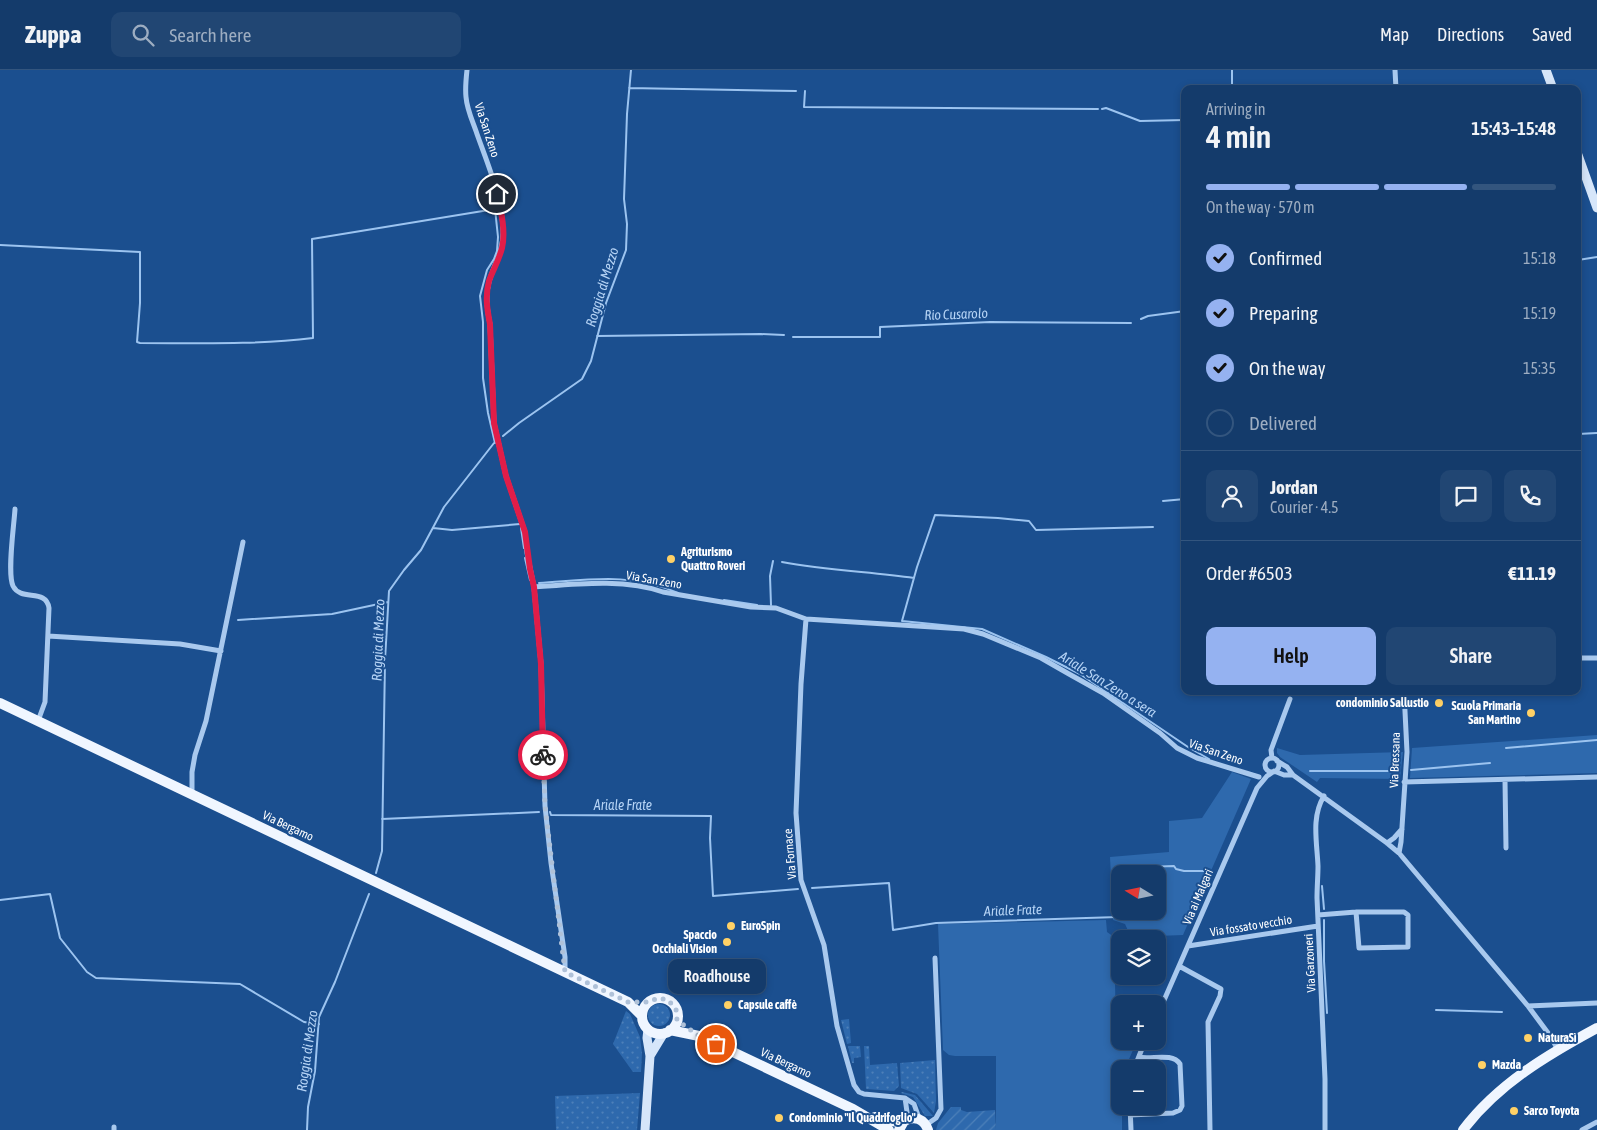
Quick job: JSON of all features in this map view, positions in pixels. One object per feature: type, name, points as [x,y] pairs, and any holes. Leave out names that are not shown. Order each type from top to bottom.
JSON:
[{"type":"main road","name":"Via Bergamo","points":[[0,703],[628,1002],[642,1016],[648,1029],[656,1033],[667,1032],[699,1036]]},
{"type":"main road","name":"Via Bergamo","points":[[628,1002],[648,1002],[658,998],[668,1000],[676,1009],[677,1020],[699,1036],[862,1114],[889,1130]]},
{"type":"main road","points":[[642,1016],[648,1002]]},
{"type":"main road","points":[[667,1032],[677,1020]]},
{"type":"main road","points":[[1463,1130],[1494,1097],[1515,1079],[1558,1050],[1597,1028]]},
{"type":"main road","name":"Via Bergamo","points":[[862,1114],[903,1124],[924,1125]]},
{"type":"street","name":"Via San Zeno","points":[[466,70],[466,97],[501,210],[503,232],[502,248],[489,281],[487,296],[494,423],[506,476],[525,532],[528,561],[534,587],[574,584],[650,587],[663,592],[742,605],[776,608],[806,619],[964,629],[983,634],[1041,658],[1103,693],[1160,733],[1177,748],[1197,758],[1259,777]]},
{"type":"street","points":[[1395,70],[1396,85]]},
{"type":"street","points":[[1546,70],[1552,85]]},
{"type":"street","points":[[1581,163],[1597,208]]},
{"type":"street","points":[[14,509],[11,574],[14,588],[23,595],[42,597],[49,603],[45,702],[38,721]]},
{"type":"street","points":[[192,794],[192,772],[195,755],[206,721],[243,542]]},
{"type":"street","points":[[534,587],[541,664],[545,806],[565,972]]},
{"type":"street","name":"Via Fornace","points":[[806,619],[801,684],[796,813],[801,880],[824,945],[837,1026],[854,1085],[864,1094],[905,1098]]},
{"type":"street","points":[[48,636],[180,644],[221,651]]},
{"type":"street","points":[[1581,658],[1597,658]]},
{"type":"street","name":"Via Bressana","points":[[1399,854],[1407,752],[1404,695]]},
{"type":"street","points":[[1272,758],[1271,750],[1290,700]]},
{"type":"street","points":[[1257,788],[1259,777],[1266,761],[1272,758]]},
{"type":"street","points":[[1272,758],[1387,843],[1399,854],[1528,1006],[1551,1037],[1558,1050]]},
{"type":"street","points":[[1257,788],[1267,776],[1278,768],[1277,761]]},
{"type":"street","points":[[1265,767],[1268,771],[1293,775]]},
{"type":"street","points":[[1404,782],[1597,777]]},
{"type":"street","points":[[1505,780],[1506,848]]},
{"type":"street","name":"Via ai Malgari","points":[[1166,996],[1257,788]]},
{"type":"street","name":"Via Garzoneri","points":[[1324,796],[1317,810],[1316,818],[1318,926],[1325,1079],[1324,1130]]},
{"type":"street","points":[[1387,843],[1402,828]]},
{"type":"street","points":[[1318,915],[1356,912],[1406,913],[1408,947],[1359,948],[1356,912]]},
{"type":"street","name":"Via fossato vecchio","points":[[1188,946],[1318,926]]},
{"type":"street","points":[[903,1124],[905,1098],[914,1104],[924,1125],[936,1118],[942,1109],[935,958]]},
{"type":"street","points":[[1179,966],[1221,989],[1220,996],[1208,1022],[1210,1130]]},
{"type":"street","points":[[1528,1006],[1597,1004]]},
{"type":"street","points":[[645,1130],[650,1056],[647,1038],[648,1029]]},
{"type":"street","points":[[650,1056],[667,1032]]},
{"type":"street","points":[[1138,1060],[1142,1050]]},
{"type":"street","points":[[1139,1057],[1148,1059],[1172,1058],[1177,1059],[1180,1064],[1182,1106],[1180,1110],[1166,1113]]},
{"type":"street","points":[[1130,1115],[1131,1130]]},
{"type":"street","points":[[1582,1130],[1597,1122]]},
{"type":"shaded area","points":[[1597,735],[1597,773],[1410,778],[1412,748]]},
{"type":"shaded area","points":[[1277,748],[1300,755],[1403,752],[1400,779],[1320,778],[1317,782],[1280,757],[1277,753]]},
{"type":"shaded area","points":[[1232,772],[1251,779],[1183,935],[1166,936],[1166,930],[1128,930],[1125,924],[1113,920],[1166,920],[1166,865],[1111,865],[1111,878],[1110,857],[1169,852],[1169,821],[1202,818]]},
{"type":"shaded area","points":[[1106,920],[1107,932],[1111,935],[1111,985],[1115,985],[1115,995],[1111,995],[1111,1050],[1133,1050],[1129,1060],[1111,1060],[1111,1115],[1122,1115],[1122,1130],[996,1130],[996,1056],[955,1056],[949,1055],[943,1050],[938,924]]},
{"type":"shaded area","points":[[659,1004],[667,1007],[670,1015],[667,1023],[659,1026],[651,1023],[648,1015],[651,1007]]},
{"type":"shaded area","points":[[626,1011],[630,1014],[640,1037],[642,1053],[641,1072],[633,1072],[613,1044]]},
{"type":"shaded area","points":[[849,1019],[851,1043],[847,1044],[841,1020]]},
{"type":"shaded area","points":[[848,1046],[860,1046],[861,1057],[854,1058],[854,1063],[852,1063]]},
{"type":"shaded area","points":[[864,1046],[869,1046],[870,1065],[897,1063],[899,1086],[894,1091],[866,1089]]},
{"type":"shaded area","points":[[935,1060],[936,1101],[934,1113],[917,1094],[901,1088],[900,1063]]},
{"type":"shaded area","points":[[902,1092],[915,1095],[933,1116],[925,1116],[913,1097]]},
{"type":"shaded area","points":[[640,1093],[637,1130],[556,1130],[555,1096]]},
{"type":"shaded area","points":[[951,1107],[961,1107],[961,1110],[967,1112],[995,1110],[996,1130],[936,1130],[938,1123]]},
{"type":"waterway","name":"Roggia di Mezzo","points":[[503,436],[582,379],[591,361],[606,303],[626,250],[627,224],[624,199],[627,114],[631,70]]},
{"type":"waterway","points":[[1232,70],[1232,85]]},
{"type":"waterway","points":[[629,88],[796,91]]},
{"type":"waterway","points":[[805,91],[804,107],[1098,109]]},
{"type":"waterway","points":[[1102,109],[1106,108],[1140,121],[1181,120]]},
{"type":"waterway","points":[[0,245],[140,252],[140,303],[137,342],[270,342],[313,338],[312,239],[495,209],[498,237],[497,251],[487,270],[480,296],[483,322],[483,378],[495,443]]},
{"type":"waterway","name":"Rio Cusarolo","points":[[1581,260],[1597,257]]},
{"type":"waterway","name":"Rio Cusarolo","points":[[1141,319],[1148,316],[1181,312]]},
{"type":"waterway","name":"Rio Cusarolo","points":[[793,337],[880,337],[880,327],[990,322],[1131,323]]},
{"type":"waterway","name":"Rio Cusarolo","points":[[597,336],[784,335]]},
{"type":"waterway","points":[[1581,434],[1597,433]]},
{"type":"waterway","name":"Roggia di Mezzo","points":[[376,873],[382,851],[385,660],[389,591],[421,550],[444,507],[494,443]]},
{"type":"waterway","points":[[1163,501],[1181,499]]},
{"type":"waterway","name":"Ariale San Zeno a sera","points":[[1153,527],[1036,530],[1029,521],[935,515],[917,567],[902,621],[982,629],[1046,657],[1080,674],[1188,747],[1209,759]]},
{"type":"waterway","points":[[433,528],[452,530],[520,524]]},
{"type":"waterway","points":[[521,528],[524,548]]},
{"type":"waterway","points":[[525,558],[530,580]]},
{"type":"waterway","points":[[771,605],[770,576],[773,561]]},
{"type":"waterway","points":[[782,562],[914,578]]},
{"type":"waterway","points":[[539,583],[592,579],[626,580],[660,586],[678,593]]},
{"type":"waterway","points":[[724,600],[757,605]]},
{"type":"waterway","points":[[238,620],[332,614],[388,602]]},
{"type":"waterway","name":"Ariale San Zeno a sera","points":[[1506,748],[1597,740]]},
{"type":"waterway","name":"Ariale San Zeno a sera","points":[[1411,770],[1490,763]]},
{"type":"waterway","name":"Ariale San Zeno a sera","points":[[1310,771],[1399,771]]},
{"type":"waterway","name":"Ariale Frate","points":[[382,819],[539,812]]},
{"type":"waterway","name":"Ariale Frate","points":[[550,812],[551,815],[711,816],[710,838],[713,896],[798,889]]},
{"type":"waterway","name":"Ariale Frate","points":[[812,888],[889,883],[893,930],[936,923],[1118,917],[1116,868],[1174,866],[1176,869],[1184,871],[1206,871]]},
{"type":"waterway","name":"Ariale Frate","points":[[1322,886],[1324,909]]},
{"type":"waterway","points":[[0,900],[50,894],[60,938],[87,972],[96,978],[240,984],[304,1022],[319,1024]]},
{"type":"waterway","name":"Roggia di Mezzo","points":[[307,1130],[308,1107],[315,1071],[319,1017],[335,982],[369,894]]},
{"type":"waterway","name":"Ariale Frate","points":[[1324,920],[1327,1013]]},
{"type":"waterway","points":[[1436,1010],[1502,1012]]},
{"type":"way so far","points":[[543,755],[545,806],[551,863],[565,957],[565,972],[628,1002],[648,1002],[658,998],[668,1000],[676,1009],[678,1014],[677,1020],[699,1036],[716,1044]]},
{"type":"place","name":"Agriturismo Quattro Roveri","points":[[671,559]]},
{"type":"place","name":"condominio Sallustio","points":[[1439,703]]},
{"type":"place","name":"Scuola Primaria San Martino","points":[[1531,713]]},
{"type":"place","name":"EuroSpin","points":[[731,926]]},
{"type":"place","name":"Spaccio Occhiali Vision","points":[[727,942]]},
{"type":"place","name":"Capsule caffè","points":[[728,1005]]},
{"type":"place","name":"NaturaSì","points":[[1528,1038]]},
{"type":"place","name":"Roadhouse","points":[[716,1044]]},
{"type":"place","name":"Mazda","points":[[1482,1065]]},
{"type":"place","name":"Sarco Toyota","points":[[1514,1111]]},
{"type":"place","name":"Condominio \"Il Quadrifoglio\"","points":[[779,1118]]},
{"type":"route","points":[[497,194],[501,210],[502,248],[489,281],[487,296],[494,423],[506,476],[525,532],[534,587],[541,664],[543,755]]}]
